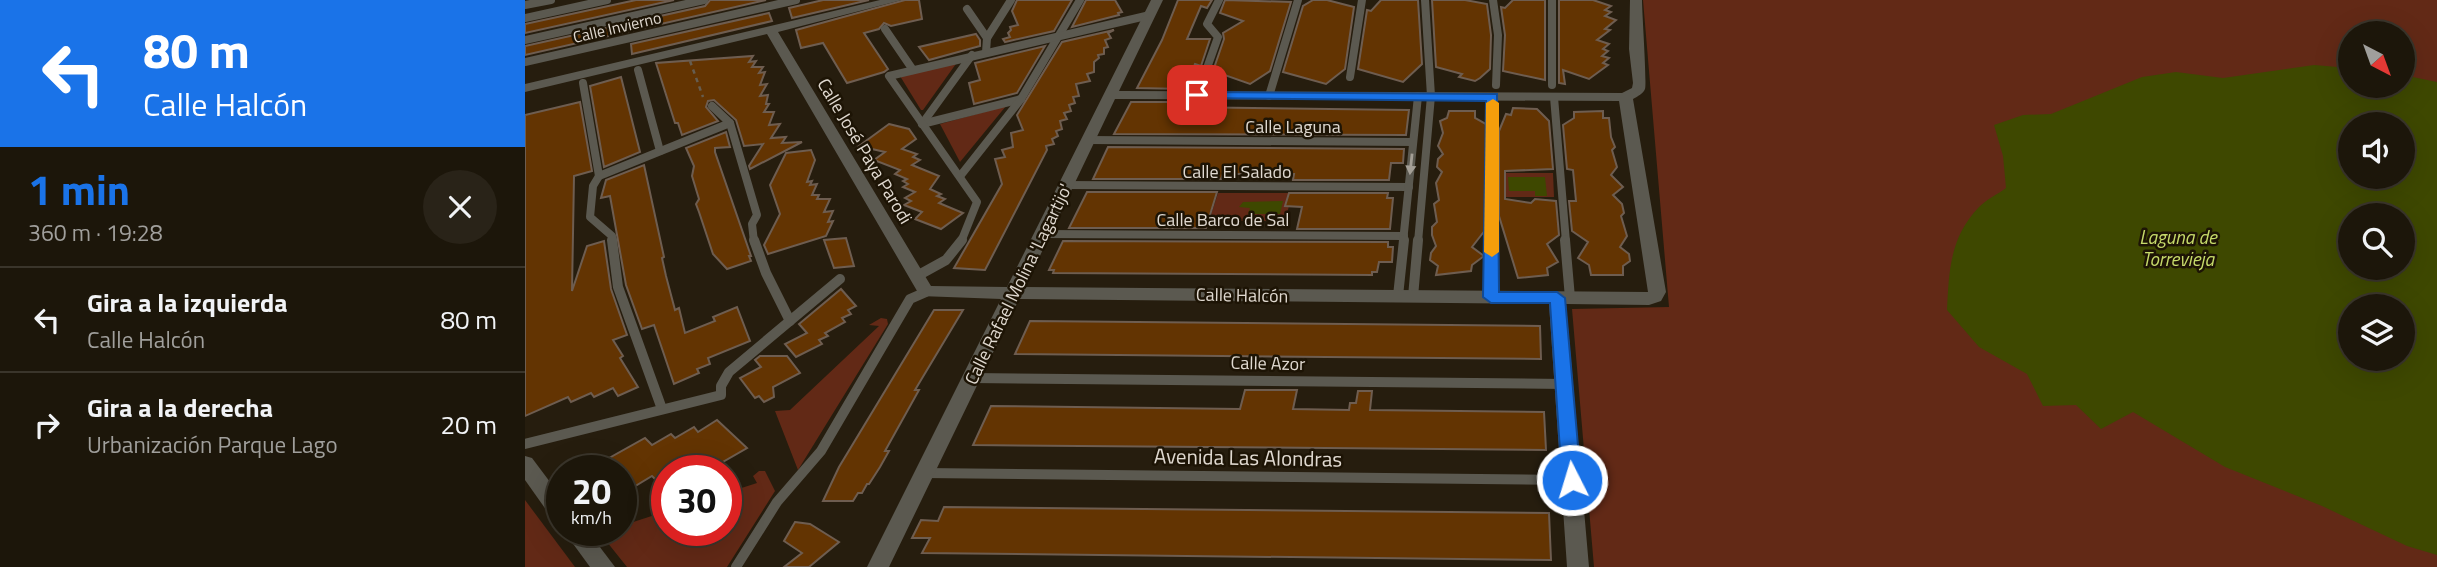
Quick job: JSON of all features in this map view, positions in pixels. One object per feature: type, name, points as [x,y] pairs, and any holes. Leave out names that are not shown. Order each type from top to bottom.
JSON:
[{"type":"street","points":[[525,88],[897,0]]},
{"type":"street","points":[[1111,95],[1424,96],[1494,91],[1553,91],[1625,97],[1635,93],[1639,86],[1636,0]]},
{"type":"street","name":"Calle Rafael Molina 'Lagartijo'","points":[[878,567],[1154,8]]},
{"type":"street","name":"Calle José Paya Parodi","points":[[771,30],[922,284]]},
{"type":"street","points":[[525,97],[688,57]]},
{"type":"street","name":"Calle Halcón","points":[[922,284],[1013,293],[1649,299],[1657,294],[1629,108],[1625,97]]},
{"type":"street","points":[[1564,298],[1564,384],[1578,567]]},
{"type":"street","points":[[525,464],[546,493]]},
{"type":"street","points":[[587,546],[604,567]]},
{"type":"lane","points":[[525,5],[551,0]]},
{"type":"lane","points":[[525,18],[607,0]]},
{"type":"lane","points":[[525,38],[685,0]]},
{"type":"lane","points":[[525,38],[704,0]]},
{"type":"lane","name":"Calle Invierno","points":[[525,60],[777,0]]},
{"type":"lane","name":"Calle Invierno","points":[[525,60],[796,0]]},
{"type":"lane","points":[[986,52],[987,38],[1011,0]]},
{"type":"lane","points":[[961,175],[1021,99],[1080,0]]},
{"type":"lane","points":[[1202,82],[1218,37],[1207,24],[1219,0]]},
{"type":"lane","points":[[1269,96],[1298,0]]},
{"type":"lane","points":[[1350,77],[1362,0]]},
{"type":"lane","points":[[1405,297],[1424,96],[1425,0]]},
{"type":"lane","points":[[1491,297],[1494,91],[1498,26],[1493,0]]},
{"type":"lane","points":[[1552,0],[1553,91],[1564,298]]},
{"type":"lane","points":[[736,567],[777,502],[821,451],[910,299],[951,254],[976,209],[977,202],[961,175],[889,76],[1058,36],[1154,8]]},
{"type":"lane","points":[[967,9],[987,38]]},
{"type":"lane","points":[[885,29],[913,70]]},
{"type":"lane","points":[[922,124],[972,55]]},
{"type":"lane","points":[[638,70],[660,151]]},
{"type":"lane","points":[[583,83],[599,176]]},
{"type":"lane","points":[[1405,297],[1404,236],[1413,142],[1424,96]]},
{"type":"lane","points":[[922,124],[1021,99]]},
{"type":"lane","points":[[712,106],[730,123],[757,215],[752,225],[762,265],[790,321]]},
{"type":"lane","points":[[662,410],[635,341],[618,287],[612,236],[590,217],[593,186],[599,176],[730,123]]},
{"type":"lane","name":"Calle Laguna","points":[[1088,140],[1413,142]]},
{"type":"lane","name":"Calle El Salado","points":[[1066,186],[1409,187]]},
{"type":"lane","name":"Calle Barco de Sal","points":[[1042,234],[1404,236]]},
{"type":"lane","points":[[525,444],[721,395],[721,386],[729,372],[840,279]]},
{"type":"lane","name":"Calle Azor","points":[[971,378],[1564,384]]},
{"type":"lane","name":"Avenida Las Alondras","points":[[924,473],[1572,480]]},
{"type":"path","points":[[688,57],[703,97],[712,106]]},
{"type":"shaded area","points":[[1643,0],[2437,0],[2437,567],[1594,567],[1572,309],[1669,307]]},
{"type":"shaded area","points":[[958,61],[923,110],[921,110],[900,76]]},
{"type":"shaded area","points":[[1006,106],[960,162],[940,124]]},
{"type":"shaded area","points":[[1501,173],[1553,173],[1554,197],[1501,197]]},
{"type":"shaded area","points":[[1218,193],[1292,193],[1286,206],[1289,206],[1285,221],[1209,221]]},
{"type":"shaded area","points":[[881,318],[887,319],[888,324],[798,470],[775,411],[790,410],[879,326],[869,325]]},
{"type":"shaded area","points":[[759,471],[765,471],[775,491],[742,543],[742,488],[757,483],[753,476]]},
{"type":"shaded area","points":[[525,500],[546,528],[546,546],[559,546],[575,567],[525,567]]},
{"type":"shaded area","points":[[651,516],[651,546],[740,546],[727,567],[627,567],[610,546],[637,546],[637,521]]},
{"type":"water","name":"Laguna de Torrevieja","points":[[2314,65],[2338,67],[2338,98],[2415,98],[2415,77],[2437,82],[2437,555],[2407,546],[2322,506],[2225,467],[2133,412],[2101,429],[2076,405],[2043,406],[2027,374],[1979,347],[1947,310],[1950,268],[1962,230],[1979,207],[2006,188],[2003,156],[1994,125],[2023,115],[2051,114],[2142,77],[2176,72],[2223,78]]},
{"type":"water","points":[[1508,177],[1545,177],[1547,196],[1535,196],[1535,191],[1509,191]]},
{"type":"water","points":[[1283,201],[1280,214],[1248,214],[1250,208],[1239,207],[1243,202]]},
{"type":"building","points":[[636,0],[674,0],[525,33],[525,24]]},
{"type":"building","points":[[710,0],[766,0],[525,55],[525,46],[705,6]]},
{"type":"building","points":[[823,0],[869,0],[792,18],[789,8]]},
{"type":"building","points":[[905,0],[919,0],[922,19],[891,26],[884,23],[879,29],[864,33],[888,69],[884,72],[847,83],[823,43],[801,48],[796,30]]},
{"type":"building","points":[[1017,0],[1072,0],[1054,31],[1005,42],[1003,39],[1010,37],[1010,27],[1018,25],[1012,11]]},
{"type":"building","points":[[1086,0],[1115,0],[1122,12],[1072,27]]},
{"type":"building","points":[[1178,0],[1212,0],[1207,8],[1201,6],[1187,39],[1210,39],[1201,66],[1195,64],[1185,89],[1137,88],[1162,40]]},
{"type":"building","points":[[1225,0],[1291,2],[1270,71],[1250,84],[1213,71],[1224,39],[1223,33],[1243,21],[1220,13]]},
{"type":"building","points":[[1313,0],[1327,0],[1354,7],[1345,69],[1326,84],[1283,72],[1303,6]]},
{"type":"building","points":[[1381,0],[1418,0],[1422,64],[1403,82],[1358,69],[1367,10],[1371,11]]},
{"type":"building","points":[[1432,0],[1465,0],[1487,4],[1491,35],[1490,69],[1475,81],[1459,77],[1462,74],[1436,67]]},
{"type":"building","points":[[1513,0],[1545,0],[1545,80],[1503,71],[1505,35],[1501,7],[1505,8]]},
{"type":"building","points":[[1559,0],[1593,0],[1611,6],[1605,10],[1611,12],[1605,16],[1616,20],[1605,29],[1610,30],[1597,40],[1609,44],[1603,49],[1608,51],[1602,56],[1609,58],[1603,63],[1608,65],[1589,79],[1563,70],[1565,84],[1559,83]]},
{"type":"building","points":[[769,13],[772,21],[632,54],[631,44]]},
{"type":"building","points":[[1114,30],[1108,33],[1111,38],[1105,40],[1108,47],[1104,48],[1104,54],[1098,55],[1099,58],[1094,62],[1094,72],[1087,74],[1090,81],[1076,84],[1079,96],[1073,97],[1075,103],[1069,105],[1071,111],[1064,113],[1067,119],[1060,121],[1062,129],[1056,131],[1058,136],[1052,139],[1054,144],[1046,146],[1047,150],[985,270],[954,268],[1002,184],[995,159],[1005,157],[1002,150],[1013,147],[1011,133],[1023,130],[1017,115],[1062,42]]},
{"type":"building","points":[[976,34],[980,46],[929,60],[919,47]]},
{"type":"building","points":[[1045,46],[1017,93],[974,104],[969,83],[980,80],[975,63]]},
{"type":"building","points":[[753,56],[749,62],[756,61],[752,67],[763,67],[759,73],[765,72],[760,85],[767,84],[760,96],[768,95],[766,104],[769,104],[764,112],[774,112],[769,125],[780,124],[771,138],[786,137],[782,143],[802,142],[750,169],[749,166],[763,144],[744,146],[736,120],[714,100],[708,101],[706,107],[718,121],[682,135],[678,123],[675,123],[656,63]]},
{"type":"building","points":[[621,77],[640,152],[604,167],[590,86]]},
{"type":"building","points":[[580,102],[592,171],[574,176],[572,291],[587,246],[604,241],[611,289],[627,335],[613,340],[623,356],[620,358],[638,387],[618,396],[613,388],[594,397],[591,393],[571,402],[568,397],[525,416],[525,115]]},
{"type":"building","points":[[1131,102],[1179,102],[1177,107],[1409,110],[1406,135],[1114,134]]},
{"type":"building","points":[[1513,108],[1537,109],[1549,121],[1553,169],[1505,171],[1505,199],[1531,203],[1535,199],[1556,201],[1559,235],[1547,244],[1558,262],[1547,268],[1548,275],[1518,278],[1499,216],[1499,131],[1506,114],[1511,115]]},
{"type":"building","points":[[1449,111],[1475,111],[1475,118],[1486,124],[1486,229],[1472,247],[1484,256],[1472,265],[1471,271],[1436,275],[1438,266],[1430,260],[1436,246],[1432,227],[1437,222],[1434,204],[1439,200],[1436,183],[1442,172],[1437,167],[1438,159],[1443,154],[1438,146],[1443,133],[1440,121],[1447,118]]},
{"type":"building","points":[[1603,111],[1603,118],[1609,118],[1615,147],[1612,150],[1617,167],[1611,175],[1623,187],[1613,195],[1622,204],[1624,213],[1621,216],[1627,236],[1620,247],[1629,254],[1630,261],[1623,266],[1623,275],[1591,275],[1589,265],[1578,258],[1588,242],[1572,231],[1569,201],[1576,201],[1573,170],[1567,169],[1563,125],[1574,118],[1574,112]]},
{"type":"building","points":[[889,124],[909,129],[916,139],[902,149],[917,154],[913,157],[920,160],[912,165],[939,176],[930,189],[945,199],[939,203],[963,213],[941,229],[915,219],[922,212],[904,205],[911,201],[905,198],[915,192],[903,187],[908,184],[903,181],[907,179],[895,174],[900,170],[874,160],[885,152],[859,146]]},
{"type":"building","points":[[726,132],[730,147],[715,148],[715,152],[751,256],[751,261],[727,269],[713,254],[696,204],[699,199],[692,176],[694,166],[686,148]]},
{"type":"building","points":[[1108,147],[1404,149],[1403,163],[1391,163],[1389,180],[1293,180],[1294,174],[1223,174],[1221,179],[1093,179]]},
{"type":"building","points":[[811,150],[815,160],[807,182],[812,181],[810,185],[817,184],[812,195],[819,195],[817,199],[830,199],[824,212],[833,211],[828,222],[833,221],[826,236],[768,254],[764,245],[780,214],[770,185],[786,153]]},
{"type":"building","points":[[644,165],[666,276],[675,310],[679,308],[685,333],[715,321],[713,317],[737,307],[750,341],[708,358],[710,364],[697,369],[699,373],[674,384],[654,325],[642,329],[626,285],[610,196],[601,198],[606,180]]},
{"type":"building","points":[[1087,192],[1217,192],[1206,228],[1069,228]]},
{"type":"building","points":[[1289,193],[1388,193],[1387,198],[1393,198],[1390,229],[1297,229],[1302,207],[1285,206]]},
{"type":"building","points":[[846,238],[854,266],[834,268],[824,240]]},
{"type":"building","points":[[1063,241],[1388,242],[1388,247],[1393,247],[1392,262],[1379,262],[1377,272],[1372,272],[1372,275],[1053,273],[1054,270],[1049,270]]},
{"type":"building","points":[[841,289],[856,306],[848,310],[851,314],[842,318],[845,322],[825,333],[828,336],[819,340],[822,344],[796,357],[785,344],[807,333],[799,324]]},
{"type":"building","points":[[934,310],[963,310],[915,390],[919,390],[885,451],[889,451],[880,467],[853,501],[823,501],[839,467]]},
{"type":"building","points":[[1030,321],[1540,326],[1541,359],[1015,354]]},
{"type":"building","points":[[760,356],[787,356],[800,373],[773,387],[774,397],[764,402],[759,396],[755,398],[740,378],[761,367],[755,360]]},
{"type":"building","points":[[1245,390],[1297,390],[1293,409],[1349,410],[1350,403],[1356,403],[1358,391],[1372,391],[1370,410],[1544,412],[1546,450],[973,445],[991,406],[1240,409]]},
{"type":"building","points":[[717,420],[747,448],[735,455],[651,455],[651,477],[637,485],[637,455],[615,455],[645,438],[652,445],[671,434],[675,438],[694,427],[698,432]]},
{"type":"building","points":[[944,507],[1549,513],[1551,560],[922,553],[930,538],[912,538],[921,520],[938,521]]},
{"type":"building","points":[[795,522],[810,524],[839,542],[809,567],[784,567],[802,553],[784,541]]},
{"type":"slow traffic","points":[[1492,252],[1493,103]]},
{"type":"route","points":[[1197,95],[1493,97],[1491,297],[1557,298],[1572,480]]}]
